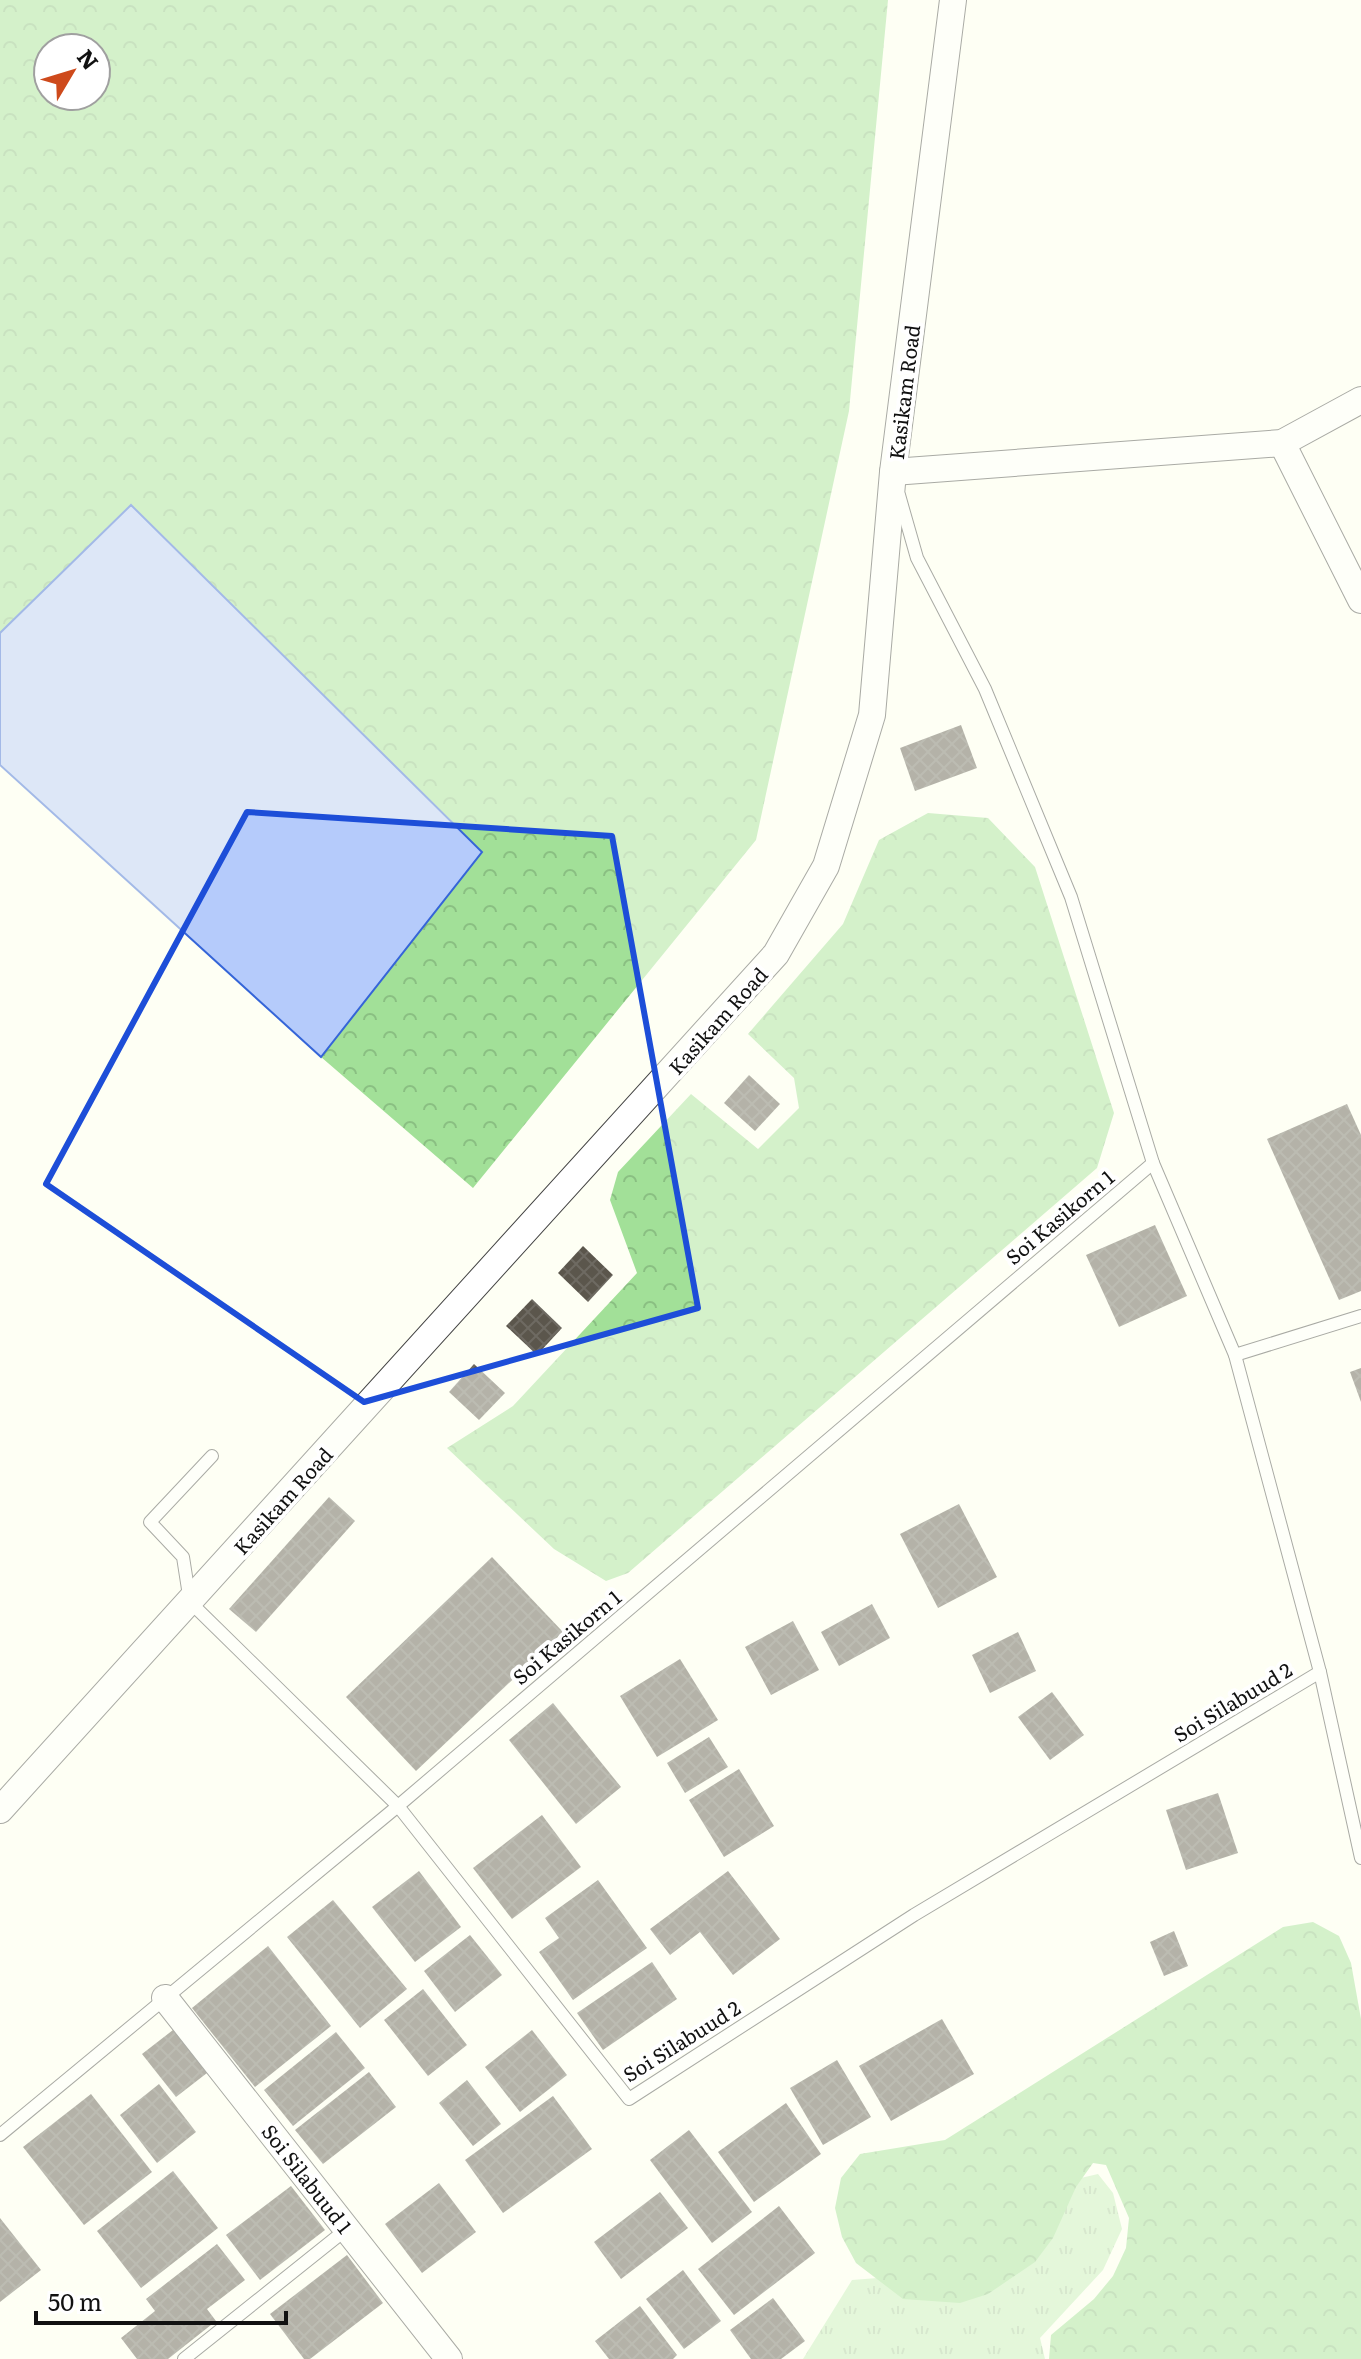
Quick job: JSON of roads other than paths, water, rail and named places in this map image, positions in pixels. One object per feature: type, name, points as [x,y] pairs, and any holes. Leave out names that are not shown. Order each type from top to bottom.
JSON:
[{"type":"street","name":"Kasikam Road","points":[[0,1810],[776,954],[826,866],[872,715],[893,472],[953,0]]},
{"type":"street","points":[[893,472],[1282,443],[1361,400]]},
{"type":"street","points":[[1282,443],[1361,600]]},
{"type":"street","name":"Soi Silabuud 1","points":[[165,1998],[449,2359]]},
{"type":"lane","points":[[893,472],[917,558],[985,689],[1071,897],[1153,1163],[1235,1355],[1320,1672],[1361,1858]]},
{"type":"lane","name":"Soi Kasikorn 1","points":[[0,2135],[398,1806],[1153,1163]]},
{"type":"lane","points":[[1235,1355],[1361,1316]]},
{"type":"lane","points":[[190,1602],[183,1557],[150,1522],[212,1456]]},
{"type":"lane","name":"Soi Silabuud 2","points":[[190,1602],[398,1806],[629,2099],[914,1915],[1320,1672]]},
{"type":"lane","points":[[184,2359],[348,2228]]},
{"type":"water","points":[[131,505],[482,852],[321,1057],[0,765],[0,633]]}]
